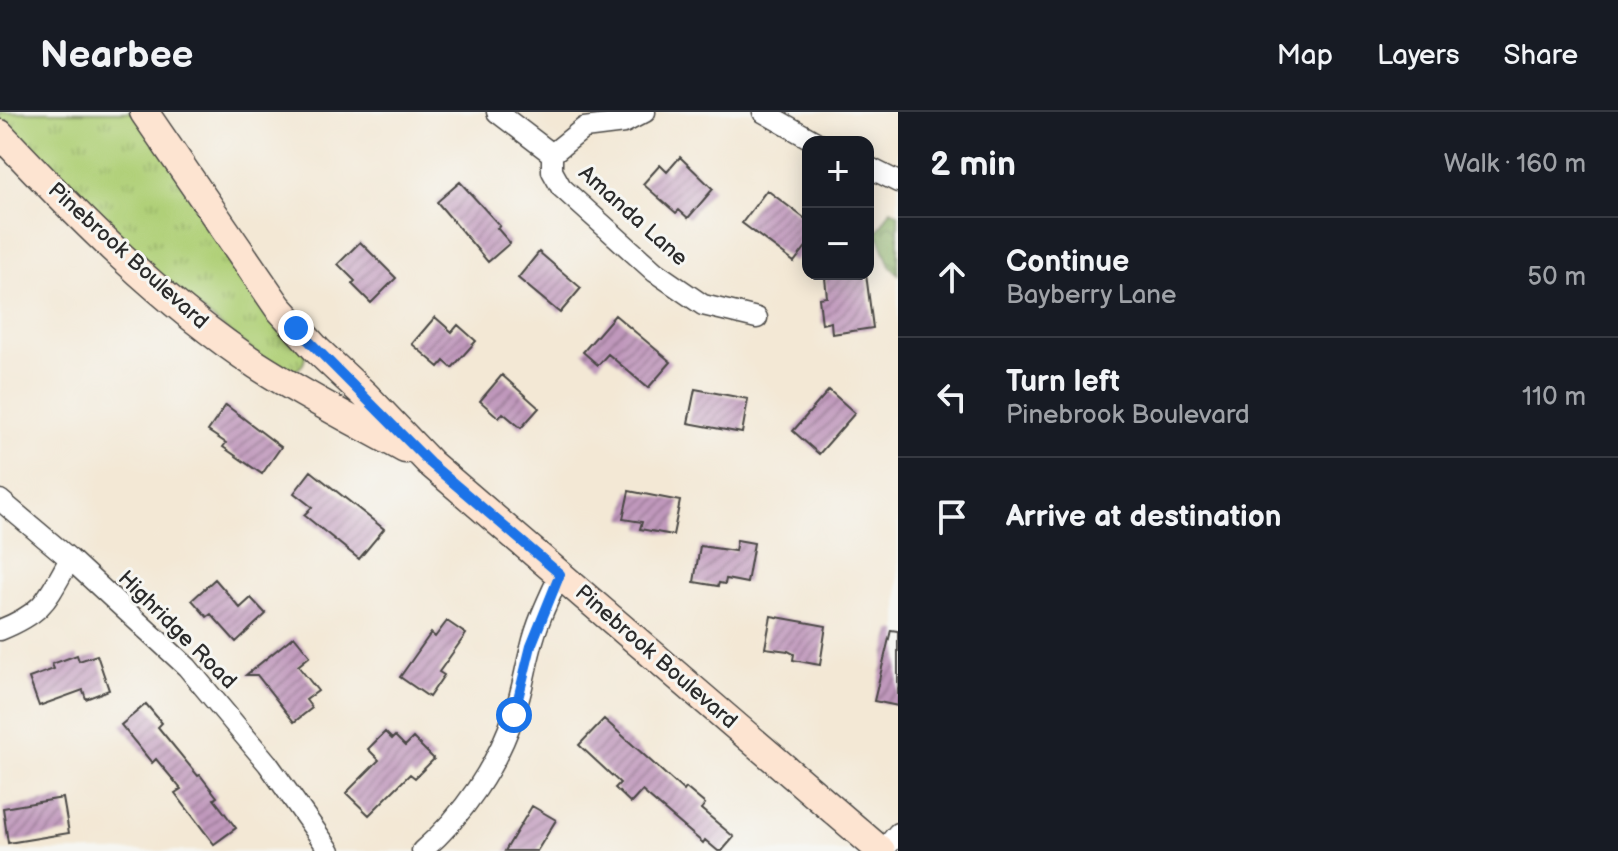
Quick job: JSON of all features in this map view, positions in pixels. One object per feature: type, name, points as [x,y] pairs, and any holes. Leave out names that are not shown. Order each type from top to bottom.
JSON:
[{"type":"street","name":"Pinebrook Boulevard","points":[[144,112],[256,277],[317,350],[430,463],[882,851]]},
{"type":"street","points":[[497,112],[552,154]]},
{"type":"street","name":"Amanda Lane","points":[[645,112],[624,123],[584,128],[552,154],[552,171],[561,187],[655,272],[703,305],[757,318]]},
{"type":"street","points":[[763,112],[805,136]]},
{"type":"street","name":"Pinebrook Boulevard","points":[[0,134],[73,210],[136,268],[234,349],[287,384],[430,463]]},
{"type":"street","points":[[874,170],[898,182]]},
{"type":"street","points":[[287,384],[311,373],[317,350]]},
{"type":"street","name":"Highridge Road","points":[[0,500],[70,559],[187,667],[268,764],[330,851]]},
{"type":"street","points":[[0,630],[28,619],[46,601],[70,559]]},
{"type":"street","points":[[422,851],[462,808],[504,739],[514,715],[538,626],[560,574]]},
{"type":"street","points":[[882,851],[898,833]]},
{"type":"green space","points":[[0,112],[134,112],[305,354],[302,365],[292,372],[273,367],[150,269],[0,123]]},
{"type":"green space","points":[[891,210],[898,214],[898,274],[890,266],[877,232]]},
{"type":"building","points":[[680,157],[713,189],[688,218],[679,210],[676,213],[643,184],[660,165],[667,172]]},
{"type":"building","points":[[460,182],[500,226],[497,228],[510,243],[488,262],[437,202]]},
{"type":"building","points":[[767,190],[802,216],[802,252],[794,262],[742,223]]},
{"type":"building","points":[[360,242],[396,278],[371,303],[338,264]]},
{"type":"building","points":[[539,252],[581,288],[560,313],[518,278]]},
{"type":"building","points":[[825,280],[867,280],[873,328],[832,334],[831,322],[822,324],[819,298],[827,297]]},
{"type":"building","points":[[615,315],[671,362],[648,388],[608,354],[598,365],[583,352]]},
{"type":"building","points":[[435,317],[452,332],[458,325],[476,341],[452,368],[444,361],[439,367],[412,344]]},
{"type":"building","points":[[502,375],[539,408],[521,428],[503,413],[499,418],[480,401]]},
{"type":"building","points":[[695,389],[748,399],[742,433],[688,423]]},
{"type":"building","points":[[829,390],[855,413],[819,454],[793,431]]},
{"type":"building","points":[[226,405],[281,447],[262,474],[223,447],[226,443],[208,431]]},
{"type":"building","points":[[311,471],[384,529],[359,559],[304,515],[312,507],[294,493]]},
{"type":"building","points":[[629,491],[680,501],[673,535],[640,529],[642,522],[623,519]]},
{"type":"building","points":[[737,540],[754,543],[747,583],[726,579],[725,584],[719,583],[718,586],[694,582],[700,546],[735,551]]},
{"type":"building","points":[[215,579],[240,608],[251,598],[266,614],[236,642],[211,614],[207,617],[192,600]]},
{"type":"building","points":[[771,616],[826,626],[820,665],[793,660],[794,654],[788,651],[765,648]]},
{"type":"building","points":[[447,621],[466,634],[439,672],[444,675],[429,697],[400,677],[431,633],[435,637]]},
{"type":"building","points":[[891,630],[898,631],[898,706],[874,701]]},
{"type":"building","points":[[294,636],[310,656],[298,666],[318,691],[306,700],[312,708],[294,722],[257,675],[246,675]]},
{"type":"building","points":[[77,655],[79,661],[97,655],[109,690],[86,699],[83,690],[39,706],[29,678],[54,669],[52,664]]},
{"type":"building","points":[[146,704],[162,723],[158,727],[217,797],[214,799],[236,828],[214,844],[175,793],[181,789],[156,759],[152,763],[121,725]]},
{"type":"building","points":[[604,719],[684,791],[686,788],[705,804],[701,809],[734,837],[722,851],[705,840],[703,843],[642,791],[631,803],[615,788],[620,783],[579,745]]},
{"type":"building","points":[[385,732],[392,739],[395,736],[405,746],[413,738],[434,759],[415,778],[410,774],[369,815],[346,793],[379,760],[368,749]]},
{"type":"building","points":[[63,798],[69,833],[8,843],[3,808]]},
{"type":"building","points":[[532,806],[556,820],[537,851],[505,851]]},
{"type":"route","points":[[296,328],[430,463],[560,574],[531,646],[514,715]]}]
